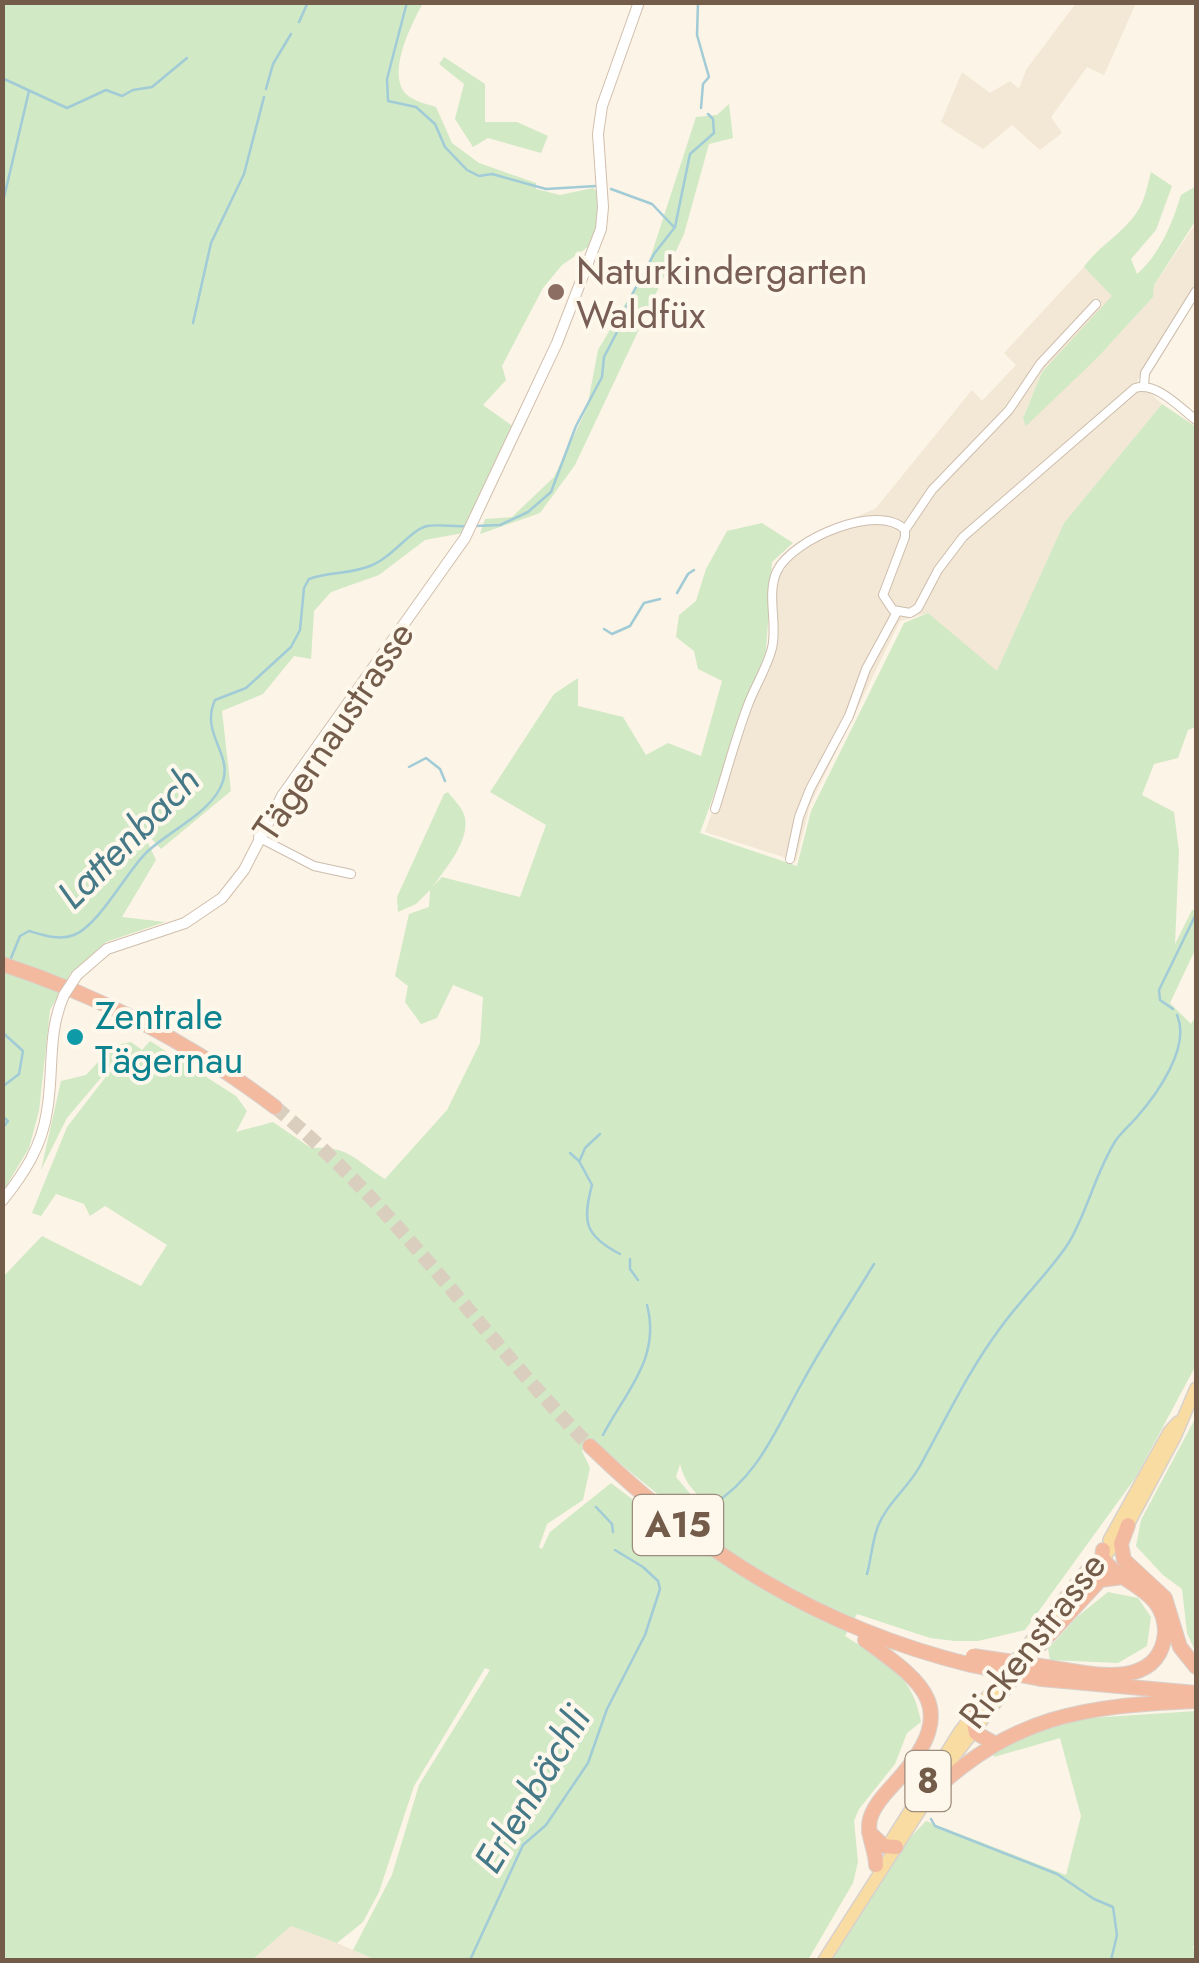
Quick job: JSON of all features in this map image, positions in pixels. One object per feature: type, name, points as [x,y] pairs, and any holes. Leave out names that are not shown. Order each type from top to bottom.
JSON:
[{"type":"highway","points":[[9,966],[74,989],[141,1020],[215,1062],[275,1107]]},
{"type":"highway","name":"A15","points":[[590,1446],[649,1501],[715,1552],[790,1598],[849,1627],[918,1651],[1196,1693]]},
{"type":"highway","points":[[1044,1673],[1118,1675],[1132,1673],[1152,1662],[1164,1640],[1164,1618],[1154,1600],[1131,1576],[1121,1553],[1128,1525]]},
{"type":"highway","points":[[1102,1557],[1165,1598],[1180,1646],[1196,1668]]},
{"type":"highway","points":[[1039,1646],[1100,1580],[1131,1576]]},
{"type":"highway","points":[[849,1627],[920,1683],[930,1710],[924,1744],[876,1806],[870,1820],[876,1865]]},
{"type":"highway","points":[[927,1797],[994,1743],[1034,1725],[1087,1711],[1196,1701]]},
{"type":"highway","points":[[973,1722],[980,1738],[994,1743]]},
{"type":"highway","points":[[869,1832],[892,1847]]},
{"type":"main road","name":"Rickenstrasse","points":[[820,1960],[973,1722],[1128,1525],[1196,1388]]},
{"type":"main road","name":"Rickenstrasse","points":[[820,1960],[876,1865],[927,1797],[973,1722],[1039,1646],[1102,1557],[1169,1432],[1180,1419]]},
{"type":"street","name":"Tägernaustrasse","points":[[2,1202],[27,1168],[44,1127],[53,1025],[76,976],[107,950],[185,923],[209,910],[236,880],[282,796],[470,528],[578,292],[601,229],[598,134],[602,106],[639,2]]},
{"type":"street","points":[[1144,386],[1146,374],[1196,291]]},
{"type":"street","points":[[1096,304],[1040,364],[1009,410],[932,490],[905,530],[883,591],[886,602],[896,612],[906,614],[918,608],[938,570],[963,536],[1134,388],[1153,388],[1196,420]]},
{"type":"street","points":[[716,809],[747,707],[772,648],[774,582],[780,565],[826,532],[884,520],[892,520],[905,530]]},
{"type":"street","points":[[790,858],[810,790],[850,716],[866,670],[896,612]]},
{"type":"street","points":[[258,838],[314,866],[351,874]]},
{"type":"shaded area","points":[[1076,3],[1136,3],[1104,75],[1087,67],[1051,117],[1062,133],[1040,150],[1012,125],[983,149],[941,122],[962,72],[990,93],[1010,81],[1019,89],[1026,70]]},
{"type":"shaded area","points":[[1196,223],[1196,290],[1137,381],[1162,404],[1064,523],[997,672],[928,613],[900,621],[810,805],[796,861],[705,832],[769,653],[777,565],[796,545],[876,508],[972,390],[982,401],[1016,365],[1004,353],[1084,267],[1113,296],[1042,372],[1023,417],[1098,357],[1153,297],[1154,285]]},
{"type":"shaded area","points":[[291,1926],[337,1943],[376,1960],[252,1960]]},
{"type":"green space","points":[[2,3],[423,3],[400,61],[401,85],[406,94],[436,107],[452,143],[479,163],[536,183],[536,189],[560,195],[593,188],[599,193],[598,221],[588,247],[562,265],[543,288],[502,366],[506,380],[483,405],[514,427],[463,533],[425,540],[379,575],[331,592],[314,611],[311,659],[294,656],[263,694],[222,711],[231,791],[161,849],[150,837],[153,821],[143,832],[156,860],[122,917],[165,922],[106,942],[70,974],[50,1010],[39,1111],[29,1148],[2,1193]]},
{"type":"green space","points":[[444,57],[485,84],[485,122],[517,122],[548,136],[541,153],[488,138],[473,147],[455,119],[464,84],[439,64]]},
{"type":"green space","points":[[729,104],[733,138],[709,144],[684,234],[575,465],[540,513],[480,534],[485,519],[512,517],[554,477],[587,408],[598,350],[648,265],[696,117],[717,115]]},
{"type":"green space","points":[[1151,172],[1172,186],[1156,230],[1131,259],[1137,274],[1164,238],[1181,195],[1196,186],[1196,220],[1154,285],[1153,297],[1026,426],[1023,418],[1042,372],[1112,296],[1084,267],[1135,214]]},
{"type":"green space","points":[[1162,404],[1196,427],[1196,727],[1188,730],[1178,758],[1154,764],[1142,795],[1174,812],[1179,851],[1175,944],[1196,909],[1196,948],[1170,1003],[1191,1024],[1196,1016],[1196,1365],[1136,1477],[1025,1630],[978,1641],[955,1641],[930,1638],[857,1614],[845,1636],[884,1661],[904,1680],[921,1722],[907,1733],[895,1764],[859,1809],[854,1821],[858,1862],[853,1883],[808,1960],[376,1960],[353,1950],[392,1875],[419,1785],[490,1670],[485,1668],[414,1786],[379,1892],[363,1922],[337,1943],[291,1926],[252,1960],[3,1960],[2,1278],[42,1236],[141,1286],[167,1245],[105,1206],[90,1216],[84,1204],[56,1194],[41,1216],[32,1213],[67,1127],[118,1061],[67,1118],[41,1170],[61,1081],[86,1075],[113,1046],[131,1042],[142,1050],[150,1041],[236,1096],[247,1111],[236,1132],[273,1122],[311,1148],[343,1152],[385,1179],[447,1110],[480,1043],[483,997],[453,985],[437,1018],[421,1024],[405,1002],[408,986],[395,976],[409,914],[429,907],[430,890],[416,904],[398,912],[397,897],[444,794],[448,792],[462,809],[465,831],[457,851],[433,886],[442,877],[520,897],[546,825],[490,792],[554,694],[578,678],[578,706],[623,717],[646,755],[668,743],[701,756],[722,681],[698,669],[694,651],[676,637],[679,615],[696,601],[706,569],[727,531],[762,523],[793,543],[772,562],[766,651],[700,833],[797,866],[811,811],[904,623],[928,613],[997,671],[1064,523]],"holes":[[[590,1439],[697,1526],[705,1511],[676,1477],[680,1464],[689,1484],[705,1502],[721,1497],[691,1544],[611,1483],[550,1532],[542,1549],[539,1547],[547,1524],[583,1500],[590,1468],[582,1451]]]},
{"type":"green space","points":[[1196,1417],[1196,1653],[1187,1633],[1182,1589],[1136,1546],[1141,1520]]},
{"type":"green space","points":[[1108,1592],[1138,1598],[1151,1617],[1147,1646],[1118,1663],[1050,1660],[1048,1649],[1077,1617]]},
{"type":"green space","points":[[1196,1711],[1196,1960],[827,1960],[903,1845],[926,1821],[1066,1875],[1081,1816],[1060,1738],[994,1757],[992,1751],[1057,1724]]},
{"type":"waterway","points":[[299,22],[308,2]]},
{"type":"waterway","name":"Lattenbach","points":[[407,2],[387,79],[388,101],[416,107],[435,124],[445,147],[467,170],[479,176],[492,174],[546,189],[596,186]]},
{"type":"waterway","points":[[698,2],[697,35],[709,77],[703,84],[701,108]]},
{"type":"waterway","points":[[266,89],[273,64],[291,34]]},
{"type":"waterway","points":[[2,78],[67,108],[106,90],[122,96],[152,87],[187,58]]},
{"type":"waterway","points":[[2,206],[29,91]]},
{"type":"waterway","points":[[193,323],[211,243],[244,174],[264,97]]},
{"type":"waterway","name":"Lattenbach","points":[[474,526],[500,525],[528,512],[551,492],[576,426],[602,377],[604,357],[628,302],[654,254],[675,227],[690,154],[714,133],[713,119],[708,114]]},
{"type":"waterway","name":"Lattenbach","points":[[611,189],[652,204],[673,226]]},
{"type":"waterway","name":"Lattenbach","points":[[9,963],[20,936],[29,931],[63,937],[74,935],[93,921],[145,854],[200,812],[218,792],[225,771],[211,723],[215,700],[246,688],[291,647],[300,630],[304,588],[309,579],[370,566],[427,526],[466,526]]},
{"type":"waterway","points":[[677,593],[694,570]]},
{"type":"waterway","points":[[604,629],[612,634],[630,626],[644,603],[660,599]]},
{"type":"waterway","points":[[409,767],[426,758],[440,769],[445,781]]},
{"type":"waterway","points":[[1173,1009],[1160,1000],[1159,990],[1196,914]]},
{"type":"waterway","points":[[867,1574],[875,1534],[885,1512],[920,1466],[989,1344],[1068,1244],[1116,1140],[1145,1107],[1170,1069],[1179,1041],[1177,1015]]},
{"type":"waterway","name":"Lattenbach","points":[[2,1032],[23,1051],[19,1074],[2,1087]]},
{"type":"waterway","name":"Lattenbach","points":[[2,1116],[8,1121],[2,1129]]},
{"type":"waterway","points":[[580,1160],[585,1148],[600,1134]]},
{"type":"waterway","points":[[570,1153],[592,1185],[587,1209],[589,1227],[599,1241],[620,1254]]},
{"type":"waterway","points":[[630,1259],[630,1269],[638,1280]]},
{"type":"waterway","points":[[712,1505],[754,1466],[874,1264]]},
{"type":"waterway","points":[[603,1435],[645,1358],[650,1324],[647,1305]]},
{"type":"waterway","points":[[596,1507],[612,1524],[613,1532]]},
{"type":"waterway","name":"Erlenbächli","points":[[470,1960],[523,1845],[546,1825],[588,1763],[607,1709],[645,1635],[660,1589],[658,1581],[615,1550]]},
{"type":"waterway","points":[[931,1819],[935,1826],[1057,1874],[1113,1907],[1117,1935],[1111,1960]]},
{"type":"tunnel","points":[[275,1107],[360,1186],[590,1446]]},
{"type":"place","name":"Naturkindergarten Waldfüx","points":[[556,292]]},
{"type":"place","name":"Zentrale Tägernau","points":[[75,1037]]}]
